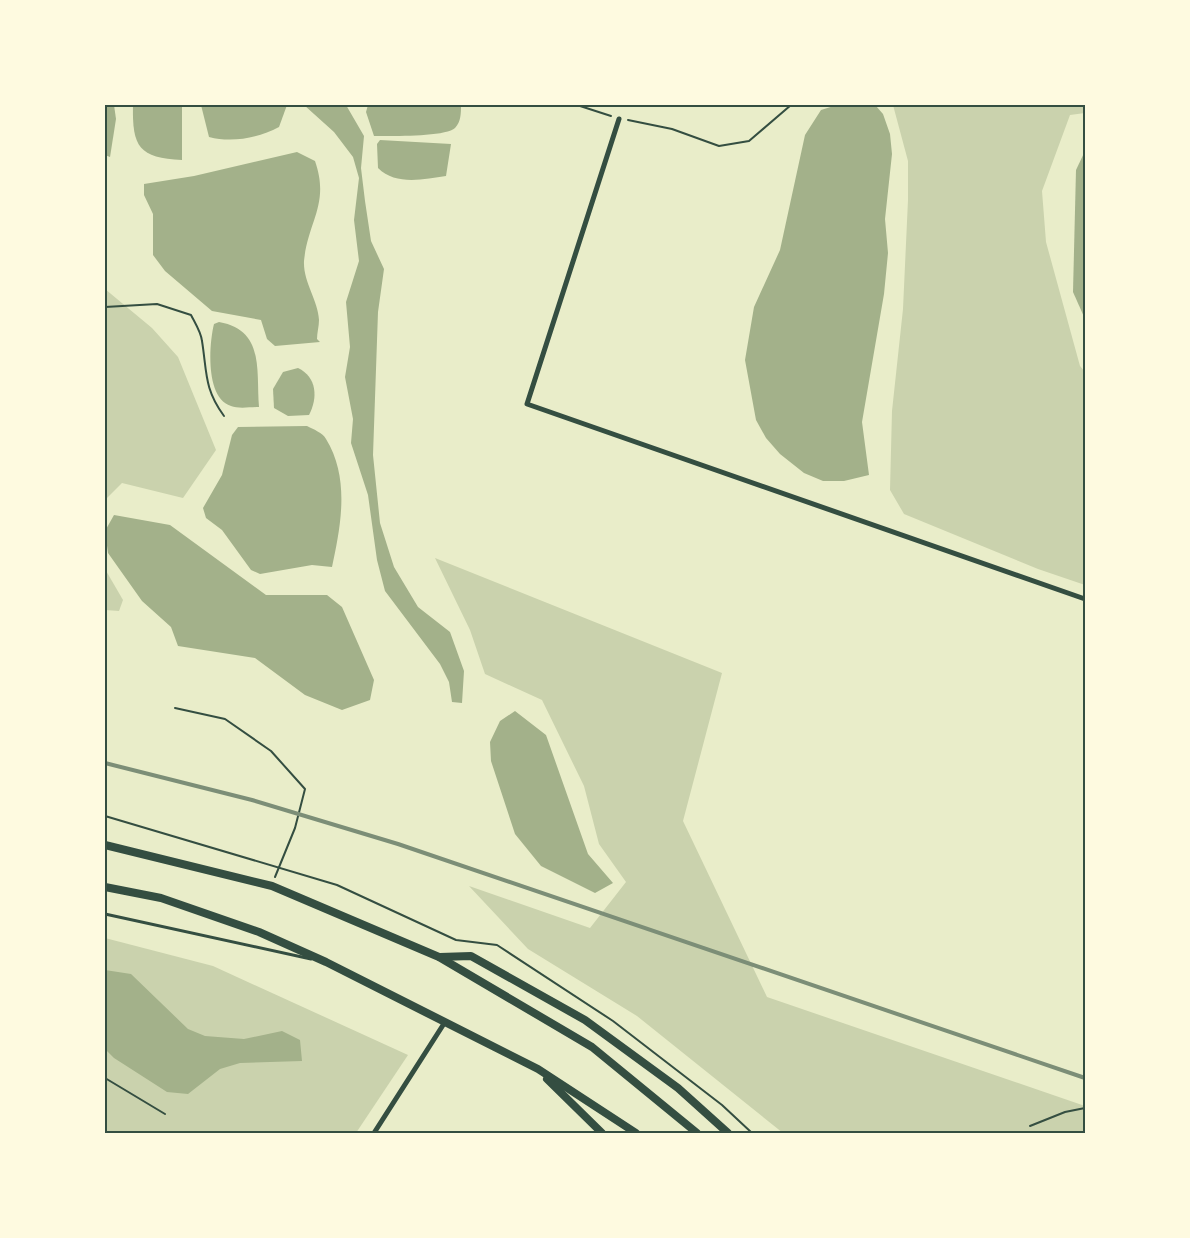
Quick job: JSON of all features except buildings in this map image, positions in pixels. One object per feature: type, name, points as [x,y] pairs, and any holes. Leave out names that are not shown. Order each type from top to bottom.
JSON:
[{"type":"main road","points":[[105,845],[272,886],[439,957],[592,1047],[697,1133]]},
{"type":"main road","points":[[105,887],[161,898],[259,932],[326,962],[538,1069],[636,1133]]},
{"type":"main road","points":[[439,957],[471,956],[585,1020],[678,1088],[729,1133]]},
{"type":"main road","points":[[538,1069],[602,1133]]},
{"type":"street","points":[[618,119],[527,404],[1085,599]]},
{"type":"street","points":[[374,1133],[445,1022]]},
{"type":"lane","points":[[105,914],[326,962]]},
{"type":"path","points":[[578,105],[618,119],[672,129],[719,146],[749,141],[792,105]]},
{"type":"path","points":[[105,307],[157,304],[191,315],[202,339],[204,371],[212,399],[224,416]]},
{"type":"path","points":[[175,708],[225,719],[271,751],[305,789],[295,828],[272,886]]},
{"type":"path","points":[[105,1078],[165,1114]]},
{"type":"path","points":[[1030,1126],[1065,1112],[1085,1108]]},
{"type":"shaded area","points":[[105,105],[114,105],[116,119],[110,157],[105,155]]},
{"type":"shaded area","points":[[133,105],[182,105],[182,160],[156,156],[141,148],[134,131]]},
{"type":"shaded area","points":[[201,105],[287,105],[279,127],[254,137],[227,140],[209,137]]},
{"type":"shaded area","points":[[304,105],[346,105],[364,136],[361,168],[371,241],[384,269],[378,312],[373,455],[380,523],[394,567],[418,607],[450,632],[464,671],[462,703],[452,702],[449,682],[440,664],[385,591],[377,560],[368,495],[351,443],[353,419],[345,377],[350,347],[346,302],[359,261],[354,220],[359,178],[353,157],[334,132]]},
{"type":"shaded area","points":[[368,105],[461,105],[461,114],[457,126],[450,131],[417,135],[374,136],[366,112]]},
{"type":"shaded area","points":[[837,105],[876,106],[883,114],[890,134],[892,154],[885,219],[888,253],[884,294],[862,422],[869,475],[844,481],[823,481],[804,473],[780,454],[766,438],[756,420],[745,360],[754,307],[780,250],[805,135],[821,110]]},
{"type":"shaded area","points":[[893,105],[1085,105],[1085,113],[1070,115],[1042,191],[1046,242],[1080,366],[1085,372],[1085,585],[1038,569],[904,514],[890,490],[892,411],[903,309],[908,200],[908,161]]},
{"type":"shaded area","points":[[380,140],[451,144],[446,176],[410,180],[385,174],[378,168],[377,144]]},
{"type":"shaded area","points":[[1085,151],[1085,319],[1073,292],[1076,170]]},
{"type":"shaded area","points":[[297,152],[315,161],[319,176],[319,201],[306,247],[304,269],[318,313],[317,339],[320,342],[275,346],[267,339],[261,320],[212,311],[165,271],[153,255],[153,214],[144,195],[144,184],[194,176]]},
{"type":"shaded area","points":[[105,289],[152,328],[178,357],[216,450],[183,498],[122,483],[105,500]]},
{"type":"shaded area","points":[[219,322],[234,326],[251,343],[257,366],[259,407],[231,406],[217,393],[213,382],[210,357],[214,324]]},
{"type":"shaded area","points":[[298,368],[312,382],[314,402],[309,415],[288,416],[274,408],[273,389],[283,372]]},
{"type":"shaded area","points":[[307,426],[325,437],[334,454],[341,486],[340,518],[332,567],[312,565],[260,574],[251,570],[222,530],[206,518],[203,508],[222,475],[232,435],[238,427]]},
{"type":"shaded area","points":[[114,515],[170,525],[266,595],[327,595],[342,607],[374,680],[370,700],[342,710],[305,695],[255,658],[178,646],[171,627],[142,601],[108,553],[105,531]]},
{"type":"shaded area","points":[[435,558],[722,673],[683,821],[767,997],[1085,1106],[1085,1133],[783,1133],[637,1016],[528,949],[469,886],[590,928],[626,882],[599,844],[584,786],[542,700],[485,674],[470,630]]},
{"type":"shaded area","points":[[105,569],[123,600],[119,611],[105,610]]},
{"type":"shaded area","points":[[515,711],[546,735],[588,854],[613,883],[595,893],[541,866],[515,834],[491,761],[490,742],[500,721]]},
{"type":"shaded area","points":[[105,938],[213,966],[408,1055],[356,1133],[105,1133]]},
{"type":"shaded area","points":[[105,970],[131,974],[188,1029],[205,1036],[244,1039],[282,1031],[300,1040],[302,1061],[240,1063],[220,1069],[188,1094],[167,1092],[114,1058],[105,1049]]},
{"type":"railway","points":[[105,763],[252,800],[398,844],[1085,1078]]}]
